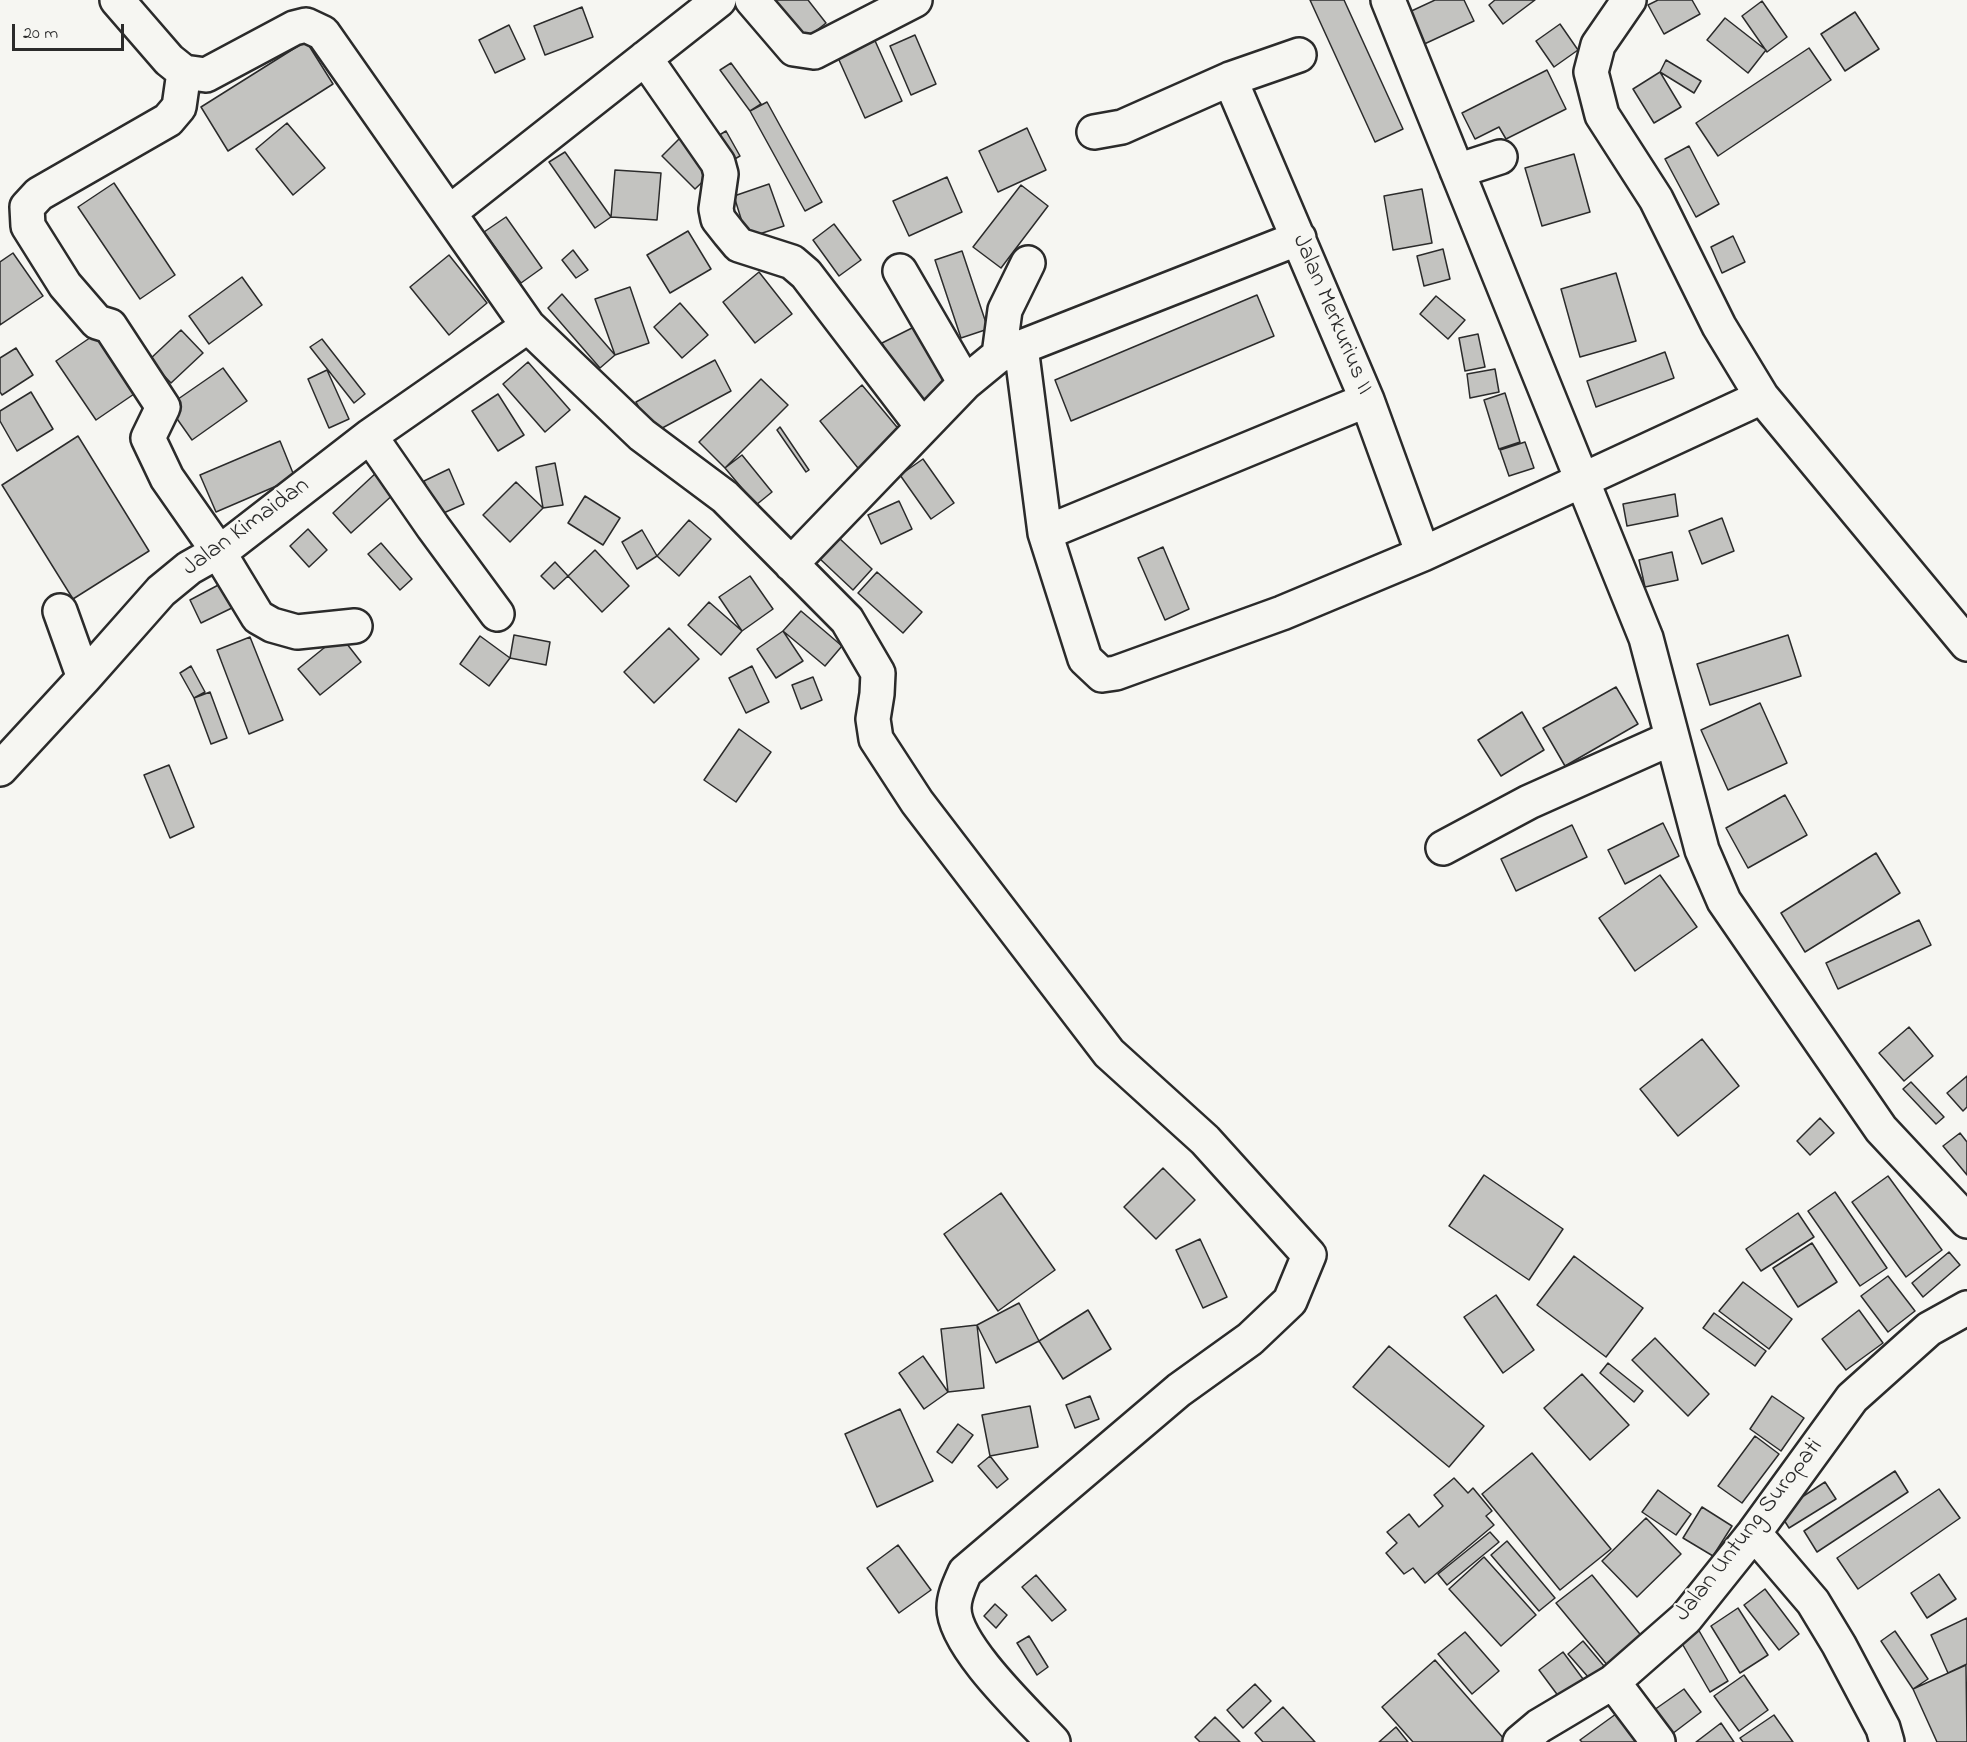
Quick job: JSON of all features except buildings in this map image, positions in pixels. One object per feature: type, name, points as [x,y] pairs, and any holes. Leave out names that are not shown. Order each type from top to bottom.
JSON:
[{"type":"street","points":[[117,0],[169,60],[184,72],[206,75],[294,28],[306,25],[323,33],[528,326],[642,435],[725,497],[847,620],[878,673],[873,718],[876,738],[916,802],[1109,1053],[1205,1140],[1309,1255],[1290,1302],[1250,1339],[1179,1390],[965,1572],[956,1593],[954,1611],[965,1640],[991,1676],[1053,1742]]},
{"type":"street","points":[[450,212],[719,0]]},
{"type":"street","points":[[752,0],[794,49],[814,52],[915,0]]},
{"type":"street","points":[[1388,0],[1646,638],[1702,850],[1724,901],[1881,1129],[1967,1221]]},
{"type":"street","points":[[1629,0],[1598,45],[1590,72],[1602,115],[1656,199],[1719,326],[1762,397],[1967,644]]},
{"type":"street","points":[[1094,132],[1122,127],[1230,79],[1299,55]]},
{"type":"street","points":[[645,58],[718,164],[721,174],[716,209],[718,219],[739,245],[792,262],[806,274],[922,426]]},
{"type":"street","points":[[184,72],[179,107],[168,120],[39,194],[27,207],[28,226],[65,285],[97,322],[110,326],[163,407],[148,438],[167,478],[218,551],[258,617],[272,625],[297,632],[355,626]]},
{"type":"street","name":"Jalan Merkurius II","points":[[1230,79],[1366,400],[1423,554]]},
{"type":"street","points":[[1457,171],[1500,157]]},
{"type":"street","points":[[791,564],[965,383],[1010,351],[1299,238]]},
{"type":"street","points":[[1028,263],[1005,310],[1010,351],[1045,533],[1085,659],[1102,675],[1116,673],[1282,614],[1423,554],[1762,397]]},
{"type":"street","points":[[900,271],[965,383]]},
{"type":"street","name":"Jalan Kimaidan","points":[[0,769],[161,591],[189,568],[228,546],[370,436],[528,326]]},
{"type":"street","points":[[1045,533],[1366,400]]},
{"type":"street","points":[[370,436],[497,614]]},
{"type":"street","points":[[60,611],[84,678]]},
{"type":"street","points":[[1443,848],[1529,802],[1672,738]]},
{"type":"street","name":"Jalan Untung Suropati","points":[[1520,1742],[1539,1726],[1613,1682],[1686,1618],[1754,1533],[1852,1398],[1929,1329],[1967,1308]]},
{"type":"street","points":[[1754,1533],[1813,1602],[1883,1728],[1887,1742]]},
{"type":"street","points":[[1613,1682],[1658,1742]]}]
